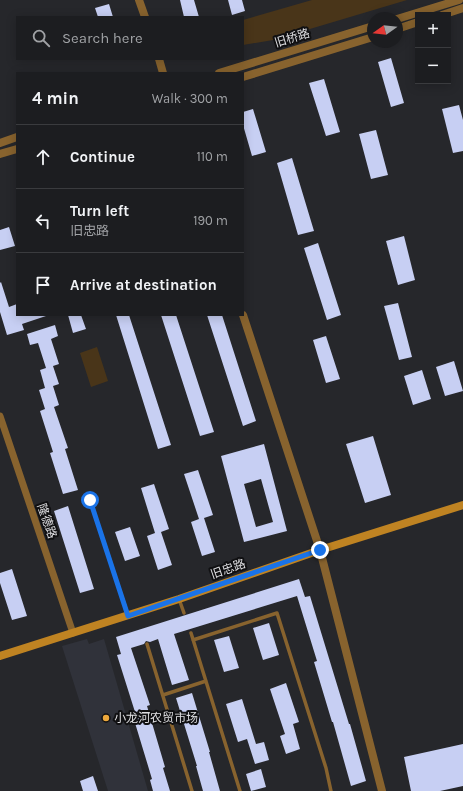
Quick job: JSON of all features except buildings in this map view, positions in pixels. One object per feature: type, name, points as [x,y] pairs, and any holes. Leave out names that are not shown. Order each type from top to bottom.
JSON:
[{"type":"main road","name":"旧忠路","points":[[0,656],[128,616],[320,550],[463,505]]},
{"type":"street","points":[[139,0],[145,16]]},
{"type":"street","points":[[403,17],[459,0]]},
{"type":"street","points":[[451,12],[463,8]]},
{"type":"street","points":[[403,27],[415,23]]},
{"type":"street","name":"旧桥路","points":[[222,72],[367,28]]},
{"type":"street","name":"旧桥路","points":[[244,77],[367,38]]},
{"type":"street","points":[[159,60],[163,72]]},
{"type":"street","points":[[0,143],[16,137]]},
{"type":"street","points":[[0,154],[16,149]]},
{"type":"street","points":[[243,316],[320,550],[382,791]]},
{"type":"street","name":"隆德路","points":[[0,416],[73,633]]},
{"type":"lane","points":[[90,500],[128,616]]},
{"type":"lane","points":[[179,599],[184,613]]},
{"type":"lane","points":[[193,640],[278,613],[326,768],[331,791]]},
{"type":"lane","points":[[191,633],[240,791]]},
{"type":"lane","points":[[147,644],[192,791]]},
{"type":"lane","points":[[163,695],[206,681]]},
{"type":"shaded area","points":[[312,0],[407,0],[273,40],[244,45],[244,20]]},
{"type":"shaded area","points":[[97,347],[108,381],[91,387],[80,353]]},
{"type":"shaded area","name":"小龙河农贸市场","points":[[87,639],[89,644],[104,639],[148,791],[108,791],[62,646]]},
{"type":"place","name":"小龙河农贸市场","points":[[106,718]]},
{"type":"route","points":[[90,500],[128,616],[320,550]]}]
